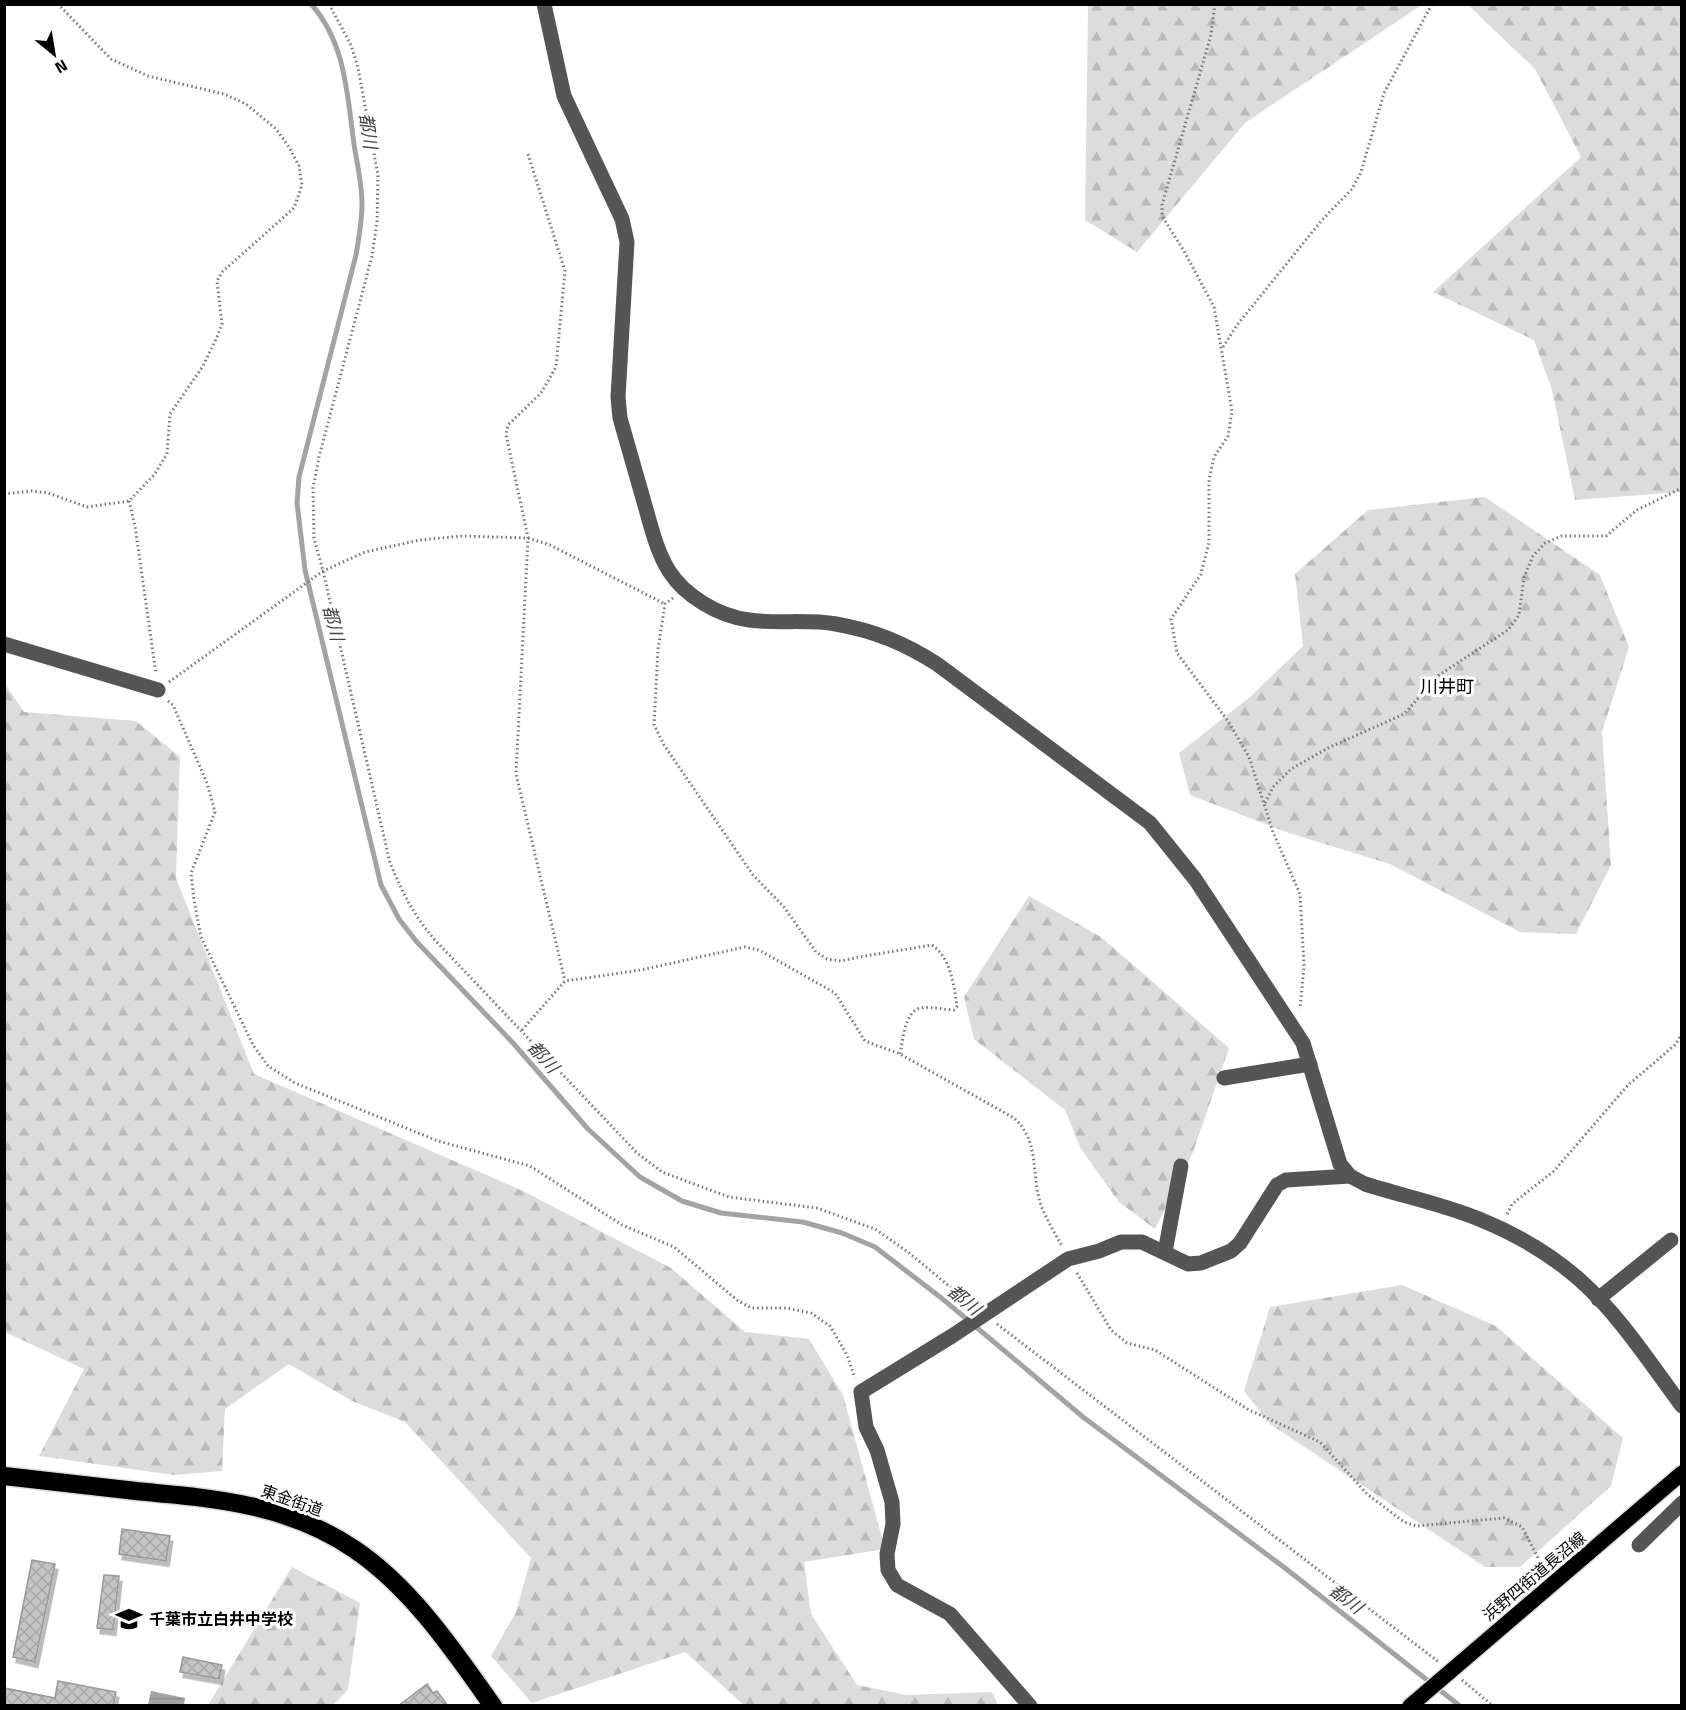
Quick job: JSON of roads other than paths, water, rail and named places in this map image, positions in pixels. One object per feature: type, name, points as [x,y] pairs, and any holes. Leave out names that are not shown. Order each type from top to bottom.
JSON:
[{"type":"highway","name":"東金街道","points":[[4,1476],[220,1499],[255,1506],[322,1530],[354,1549],[398,1587],[452,1648],[493,1706]]},
{"type":"main road","name":"浜野四街道長沼線","points":[[1410,1706],[1682,1473]]},
{"type":"street","points":[[544,4],[564,96],[622,219],[627,242],[618,397],[620,418],[656,545],[669,570],[683,589],[700,601],[747,620],[835,624],[881,635],[907,646],[937,664],[1150,823],[1195,879],[1303,1043],[1340,1164],[1350,1176],[1365,1184],[1479,1219],[1533,1246],[1559,1264],[1582,1282],[1619,1323],[1682,1406]]},
{"type":"street","points":[[4,644],[158,690]]},
{"type":"street","points":[[1224,1078],[1310,1064]]},
{"type":"street","points":[[1165,1252],[1181,1166]]},
{"type":"street","points":[[1030,1706],[950,1614],[897,1585],[888,1570],[887,1554],[893,1524],[892,1502],[877,1450],[866,1427],[861,1392],[1068,1259],[1099,1251],[1121,1242],[1142,1242],[1188,1264],[1201,1263],[1231,1251],[1239,1243],[1277,1185],[1286,1180],[1350,1176]]},
{"type":"street","points":[[1598,1299],[1671,1240]]},
{"type":"street","points":[[1639,1545],[1682,1503]]},
{"type":"waterway","name":"都川","points":[[311,4],[332,35],[343,70],[362,196],[362,210],[356,255],[299,477],[297,503],[305,570],[381,885],[399,919],[416,941],[513,1043],[588,1129],[640,1177],[682,1201],[721,1213],[803,1222],[842,1233],[875,1247],[944,1300],[1083,1417],[1285,1568],[1460,1706]]},
{"type":"place","name":"千葉市立白井中学校","points":[[129,1619]]},
{"type":"district","name":"川井町","points":[[1447,687]]}]
